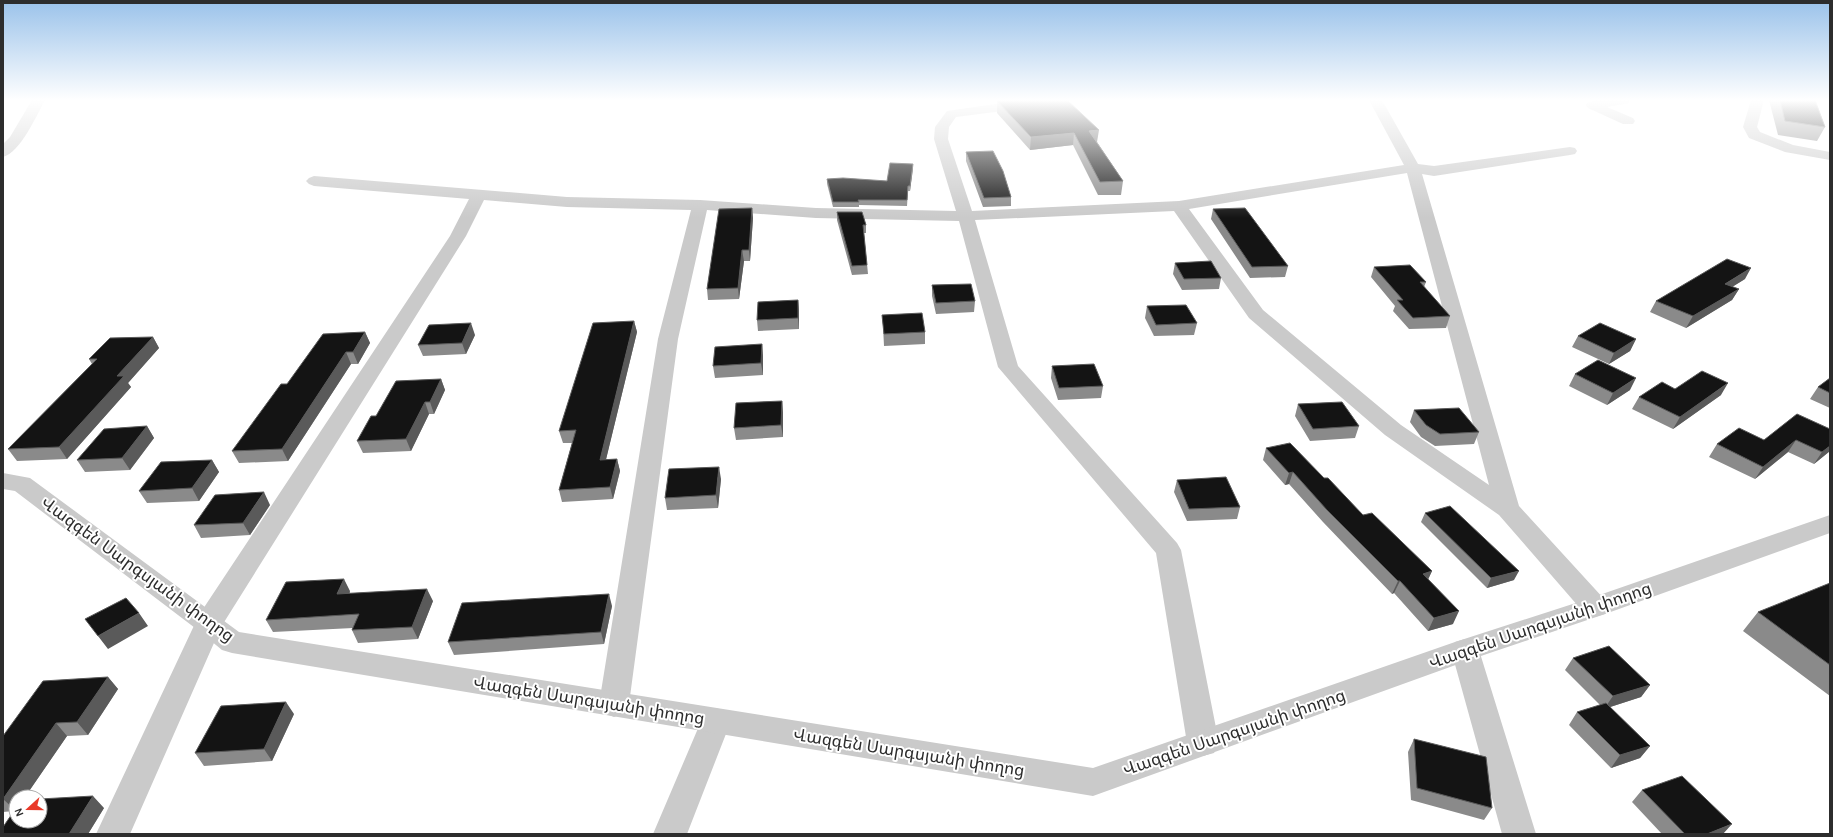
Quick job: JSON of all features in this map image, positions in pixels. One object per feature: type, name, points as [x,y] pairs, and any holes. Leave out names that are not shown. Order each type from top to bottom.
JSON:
[{"type":"street","points":[[3,153],[16,139]]},
{"type":"street","points":[[941,139],[966,216],[1008,367],[1168,550],[1203,743]]},
{"type":"street","points":[[1397,139],[1413,168],[1508,509]]},
{"type":"street","points":[[1764,139],[1790,149],[1830,156]]},
{"type":"street","points":[[314,181],[567,202],[700,206],[816,213],[966,216],[1179,206],[1413,168],[1434,171],[1570,151]]},
{"type":"street","points":[[113,834],[209,622],[454,243],[479,195]]},
{"type":"street","points":[[614,704],[668,339],[700,206]]},
{"type":"street","points":[[1179,206],[1256,314],[1393,430],[1508,509],[1595,607]]},
{"type":"street","name":"Վազգեն Սարգսյանի փողոց","points":[[3,481],[22,484],[209,622],[232,642],[1093,782],[1465,650],[1595,607],[1830,524]]},
{"type":"street","points":[[1465,650],[1519,834]]},
{"type":"street","points":[[670,834],[716,720]]},
{"type":"building","points":[[1077,139],[1094,139],[1123,181],[1100,182]]},
{"type":"building","points":[[993,151],[1003,171],[1011,197],[984,198],[966,152]]},
{"type":"building","points":[[890,163],[913,164],[910,186],[908,186],[907,200],[858,200],[859,202],[833,202],[827,179],[843,178],[887,181]]},
{"type":"building","points":[[752,208],[749,250],[742,250],[738,288],[707,289],[719,209]]},
{"type":"building","points":[[1245,208],[1288,266],[1252,267],[1213,209]]},
{"type":"building","points":[[837,212],[862,212],[866,225],[863,225],[867,265],[852,266]]},
{"type":"building","points":[[1727,259],[1751,268],[1725,284],[1739,289],[1693,316],[1656,301]]},
{"type":"building","points":[[1211,261],[1221,278],[1184,279],[1175,263]]},
{"type":"building","points":[[1410,265],[1426,282],[1420,282],[1450,316],[1413,318],[1397,300],[1403,300],[1374,267]]},
{"type":"building","points":[[971,284],[975,301],[936,303],[932,285]]},
{"type":"building","points":[[798,300],[798,318],[757,320],[758,302]]},
{"type":"building","points":[[1186,305],[1197,323],[1156,325],[1147,306]]},
{"type":"building","points":[[922,313],[925,332],[884,334],[882,315]]},
{"type":"building","points":[[634,321],[600,460],[617,459],[610,487],[559,490],[576,430],[559,431],[593,323]]},
{"type":"building","points":[[471,323],[462,343],[418,345],[429,325]]},
{"type":"building","points":[[1600,323],[1636,339],[1614,353],[1578,336]]},
{"type":"building","points":[[365,332],[353,352],[346,352],[282,449],[232,451],[281,384],[287,384],[323,334]]},
{"type":"building","points":[[153,337],[117,376],[124,376],[59,447],[8,449],[97,359],[89,359],[110,338]]},
{"type":"building","points":[[762,344],[761,363],[713,366],[715,347]]},
{"type":"building","points":[[1598,360],[1636,378],[1613,393],[1575,374]]},
{"type":"building","points":[[1094,364],[1103,386],[1059,388],[1052,366]]},
{"type":"building","points":[[1702,371],[1728,383],[1680,417],[1639,397],[1662,382],[1675,389]]},
{"type":"building","points":[[1830,378],[1830,393],[1818,387]]},
{"type":"building","points":[[441,379],[430,402],[425,402],[406,439],[357,441],[371,416],[376,416],[396,381]]},
{"type":"building","points":[[782,401],[781,425],[734,428],[736,403]]},
{"type":"building","points":[[1342,402],[1359,426],[1313,429],[1298,404]]},
{"type":"building","points":[[1459,408],[1479,432],[1440,434],[1426,425],[1414,410]]},
{"type":"building","points":[[1797,414],[1830,429],[1830,446],[1822,452],[1796,440],[1763,467],[1717,444],[1739,428],[1764,440]]},
{"type":"building","points":[[147,426],[122,458],[77,460],[104,429]]},
{"type":"building","points":[[1290,443],[1324,478],[1328,478],[1363,515],[1372,513],[1432,571],[1423,574],[1459,611],[1434,618],[1400,581],[1398,581],[1327,510],[1293,472],[1289,473],[1266,448]]},
{"type":"building","points":[[212,460],[192,488],[139,491],[161,462]]},
{"type":"building","points":[[719,467],[716,495],[665,498],[669,469]]},
{"type":"building","points":[[1226,477],[1240,507],[1189,509],[1177,480]]},
{"type":"building","points":[[264,492],[243,523],[194,525],[215,495]]},
{"type":"building","points":[[1450,506],[1519,571],[1491,578],[1425,513]]},
{"type":"building","points":[[344,579],[337,594],[427,589],[412,627],[352,630],[359,614],[266,620],[286,582]]},
{"type":"building","points":[[1830,583],[1830,665],[1758,612]]},
{"type":"building","points":[[609,594],[601,632],[448,642],[462,603]]},
{"type":"building","points":[[126,598],[139,613],[98,636],[85,619]]},
{"type":"building","points":[[1609,646],[1650,685],[1613,696],[1573,658]]},
{"type":"building","points":[[108,677],[77,722],[56,723],[10,789],[8,789],[8,792],[3,799],[3,736],[43,681]]},
{"type":"building","points":[[286,702],[264,749],[195,753],[221,706]]},
{"type":"building","points":[[1606,703],[1650,746],[1620,755],[1577,712]]},
{"type":"building","points":[[1414,739],[1486,757],[1492,808],[1417,788]]},
{"type":"building","points":[[1682,776],[1732,824],[1707,834],[1685,834],[1642,790]]},
{"type":"building","points":[[93,796],[69,834],[3,834],[3,827],[8,820],[8,829],[48,829],[48,799]]}]
